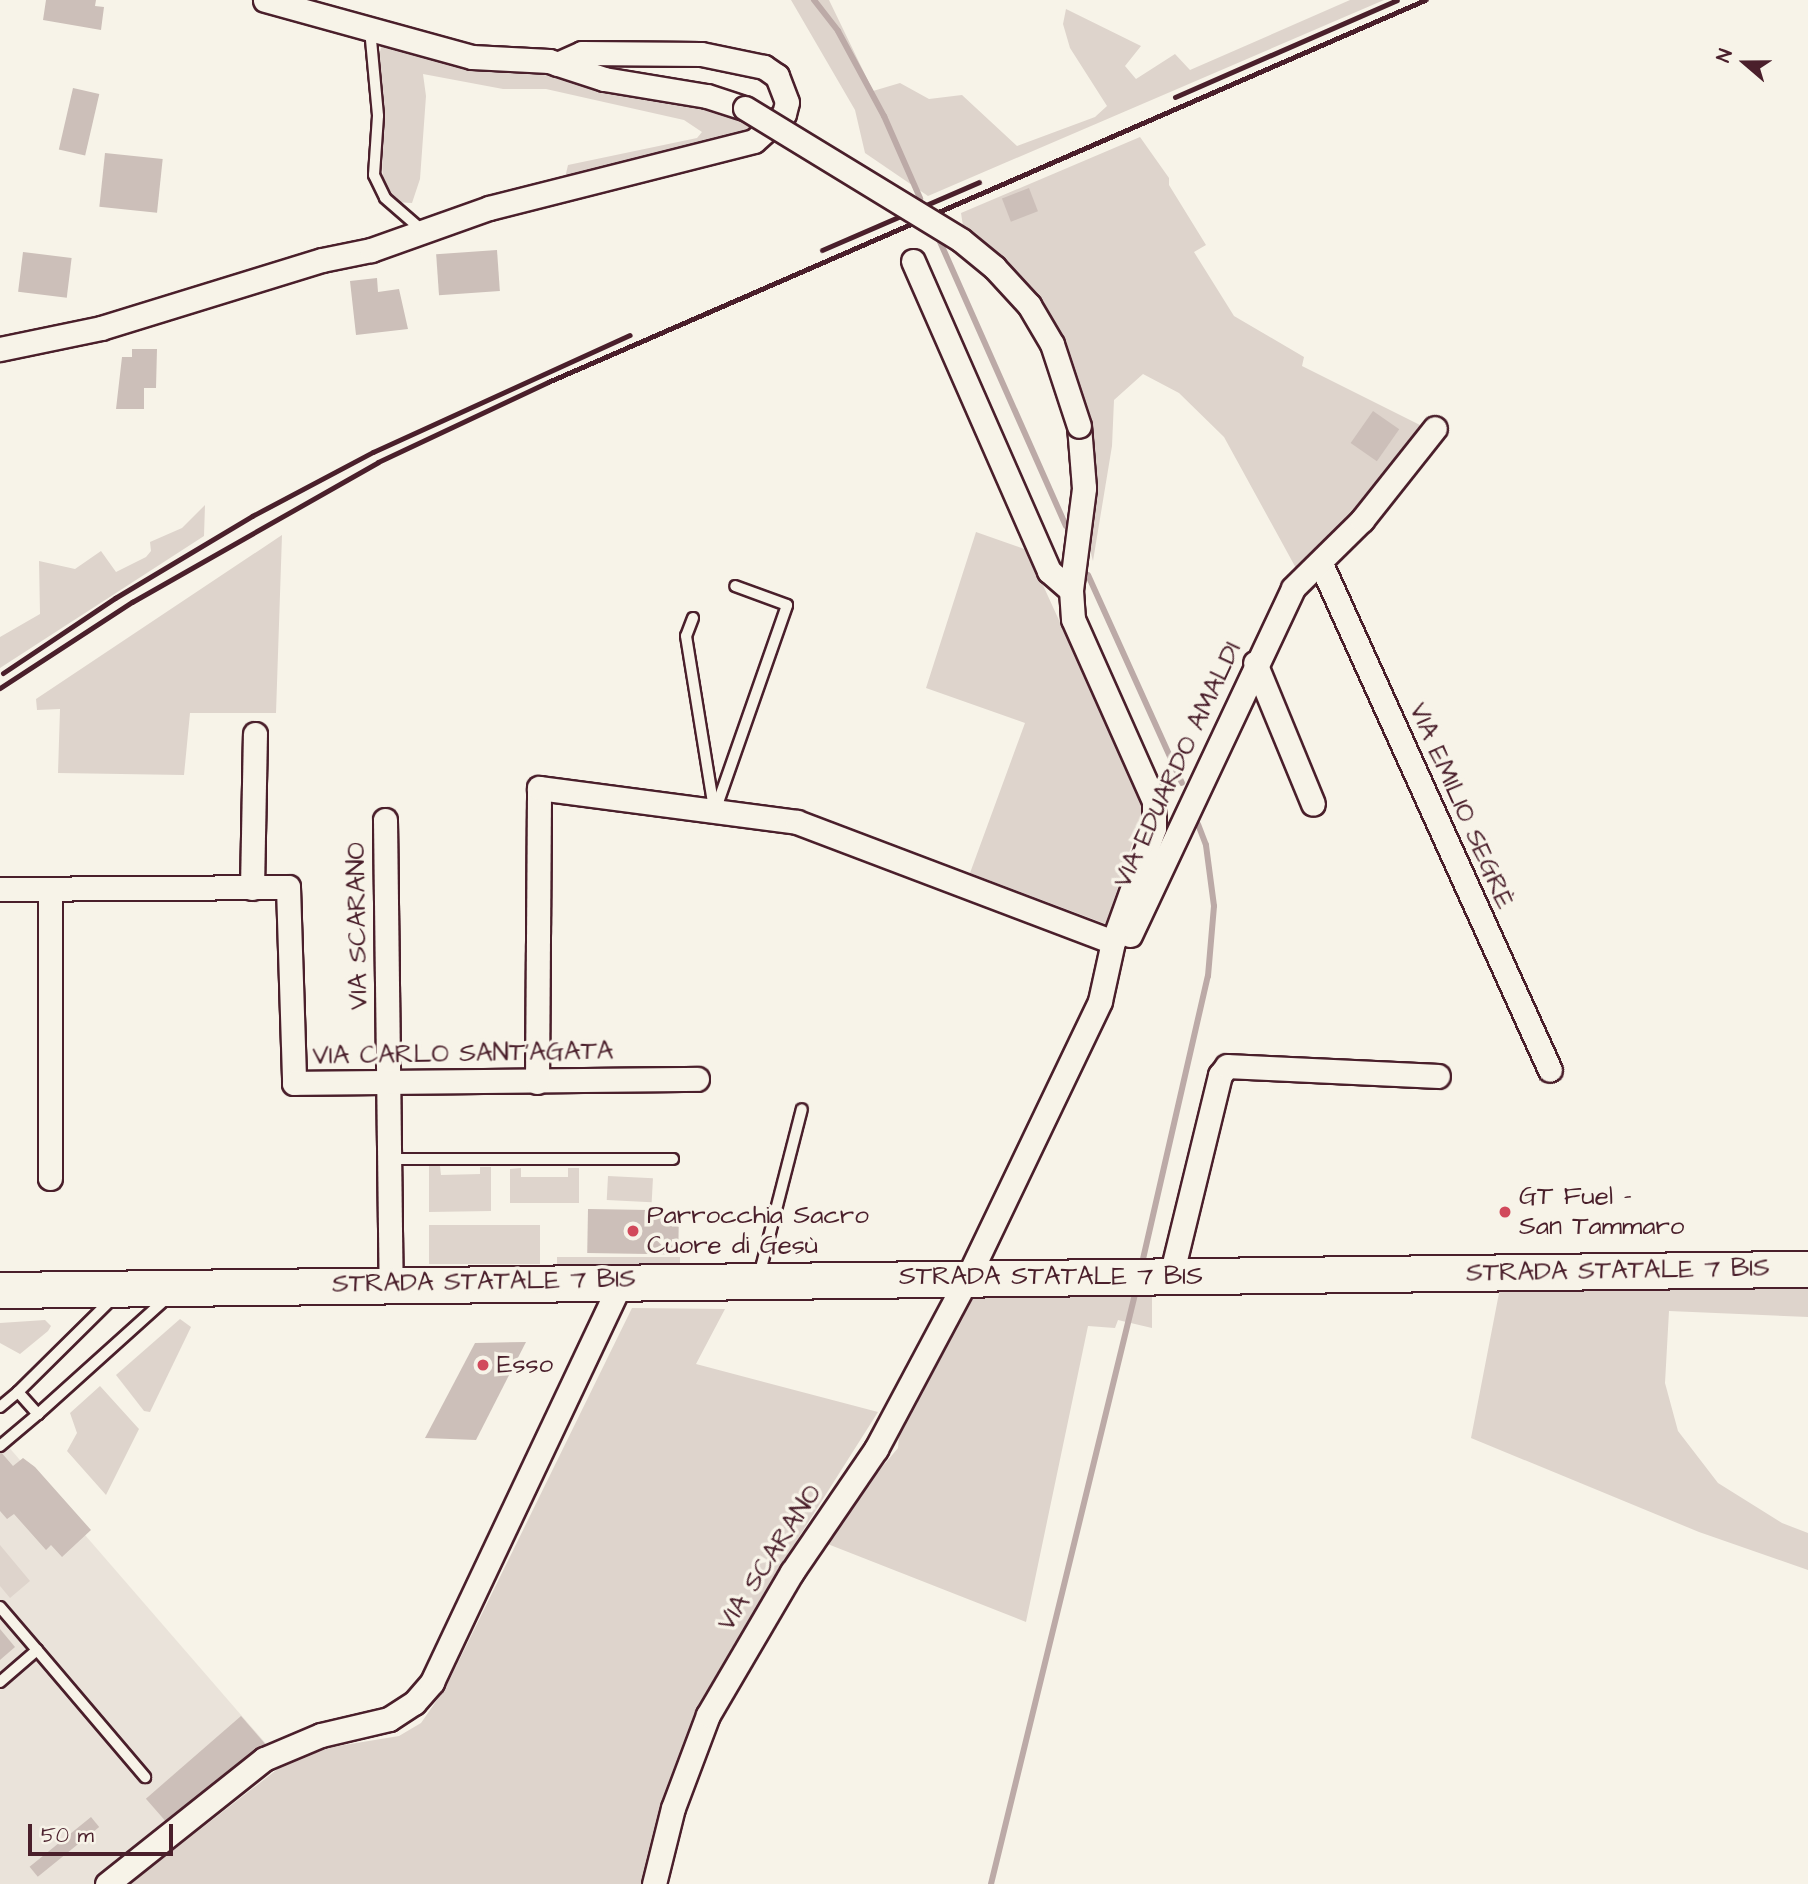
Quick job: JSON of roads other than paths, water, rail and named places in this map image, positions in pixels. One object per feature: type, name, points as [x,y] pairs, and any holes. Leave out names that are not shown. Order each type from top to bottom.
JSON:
[{"type":"main road","name":"STRADA STATALE 7 BIS","points":[[0,1290],[622,1280],[1808,1269]]},
{"type":"street","points":[[265,0],[472,57],[557,64],[604,79],[707,96],[745,108],[949,232],[994,267],[1029,305],[1052,344],[1079,426],[1084,488],[1071,590],[1079,636],[1154,801],[1157,817],[1113,942],[1100,1001]]},
{"type":"street","points":[[0,349],[101,328],[564,187],[754,141],[784,114],[787,102],[777,76],[764,67],[701,54],[582,53],[557,64]]},
{"type":"street","points":[[914,261],[1049,571],[1071,590]]},
{"type":"street","name":"VIA EDUARDO AMALDI","points":[[1100,1001],[1255,663],[1293,588],[1321,564],[1435,428]]},
{"type":"street","name":"VIA EMILIO SEGRÈ","points":[[1321,564],[1550,1070]]},
{"type":"street","points":[[1255,663],[1313,804]]},
{"type":"street","points":[[252,888],[255,734]]},
{"type":"street","points":[[537,1082],[539,788],[797,822],[1113,942]]},
{"type":"street","name":"VIA SCARANO","points":[[385,820],[391,1283]]},
{"type":"street","name":"VIA CARLO SANT'AGATA","points":[[0,889],[288,887],[294,1083],[388,1085],[697,1079]]},
{"type":"street","points":[[50,889],[50,1178]]},
{"type":"street","name":"VIA SCARANO","points":[[654,1884],[673,1808],[708,1715],[792,1572],[876,1449],[968,1277],[1100,1001]]},
{"type":"street","points":[[1171,1276],[1220,1075],[1227,1066],[1438,1076]]},
{"type":"street","points":[[107,1884],[264,1759],[321,1735],[389,1718],[423,1693],[622,1280]]},
{"type":"lane","points":[[370,29],[378,116],[374,175],[385,198],[423,231]]},
{"type":"lane","points":[[715,811],[787,605],[735,586]]},
{"type":"lane","points":[[692,618],[686,636],[715,811]]},
{"type":"lane","points":[[758,1279],[802,1110]]},
{"type":"lane","points":[[389,1158],[673,1159]]},
{"type":"lane","points":[[0,1446],[178,1288]]},
{"type":"lane","points":[[0,1407],[122,1289]]},
{"type":"lane","points":[[18,1392],[38,1414]]},
{"type":"lane","points":[[0,1607],[145,1777]]},
{"type":"lane","points":[[0,1682],[37,1650]]},
{"type":"waterway","points":[[814,0],[838,31],[884,116],[920,198]]},
{"type":"waterway","points":[[937,235],[1066,526]]},
{"type":"waterway","points":[[1088,575],[1182,783]]},
{"type":"waterway","points":[[1143,1259],[1208,976],[1214,906],[1206,845],[1198,824]]},
{"type":"waterway","points":[[991,1884],[1135,1294]]},
{"type":"railway","points":[[1175,97],[1397,0]]},
{"type":"railway","points":[[0,688],[132,602],[378,462],[548,382],[1425,0]]},
{"type":"railway","points":[[822,250],[979,182]]},
{"type":"railway","points":[[3,673],[115,598],[252,516],[373,452],[630,335]]},
{"type":"place","name":"GT Fuel - San Tammaro","points":[[1505,1212]]},
{"type":"place","name":"Parrocchia Sacro Cuore di Gesù","points":[[633,1231]]},
{"type":"place","name":"Esso","points":[[483,1365]]}]
